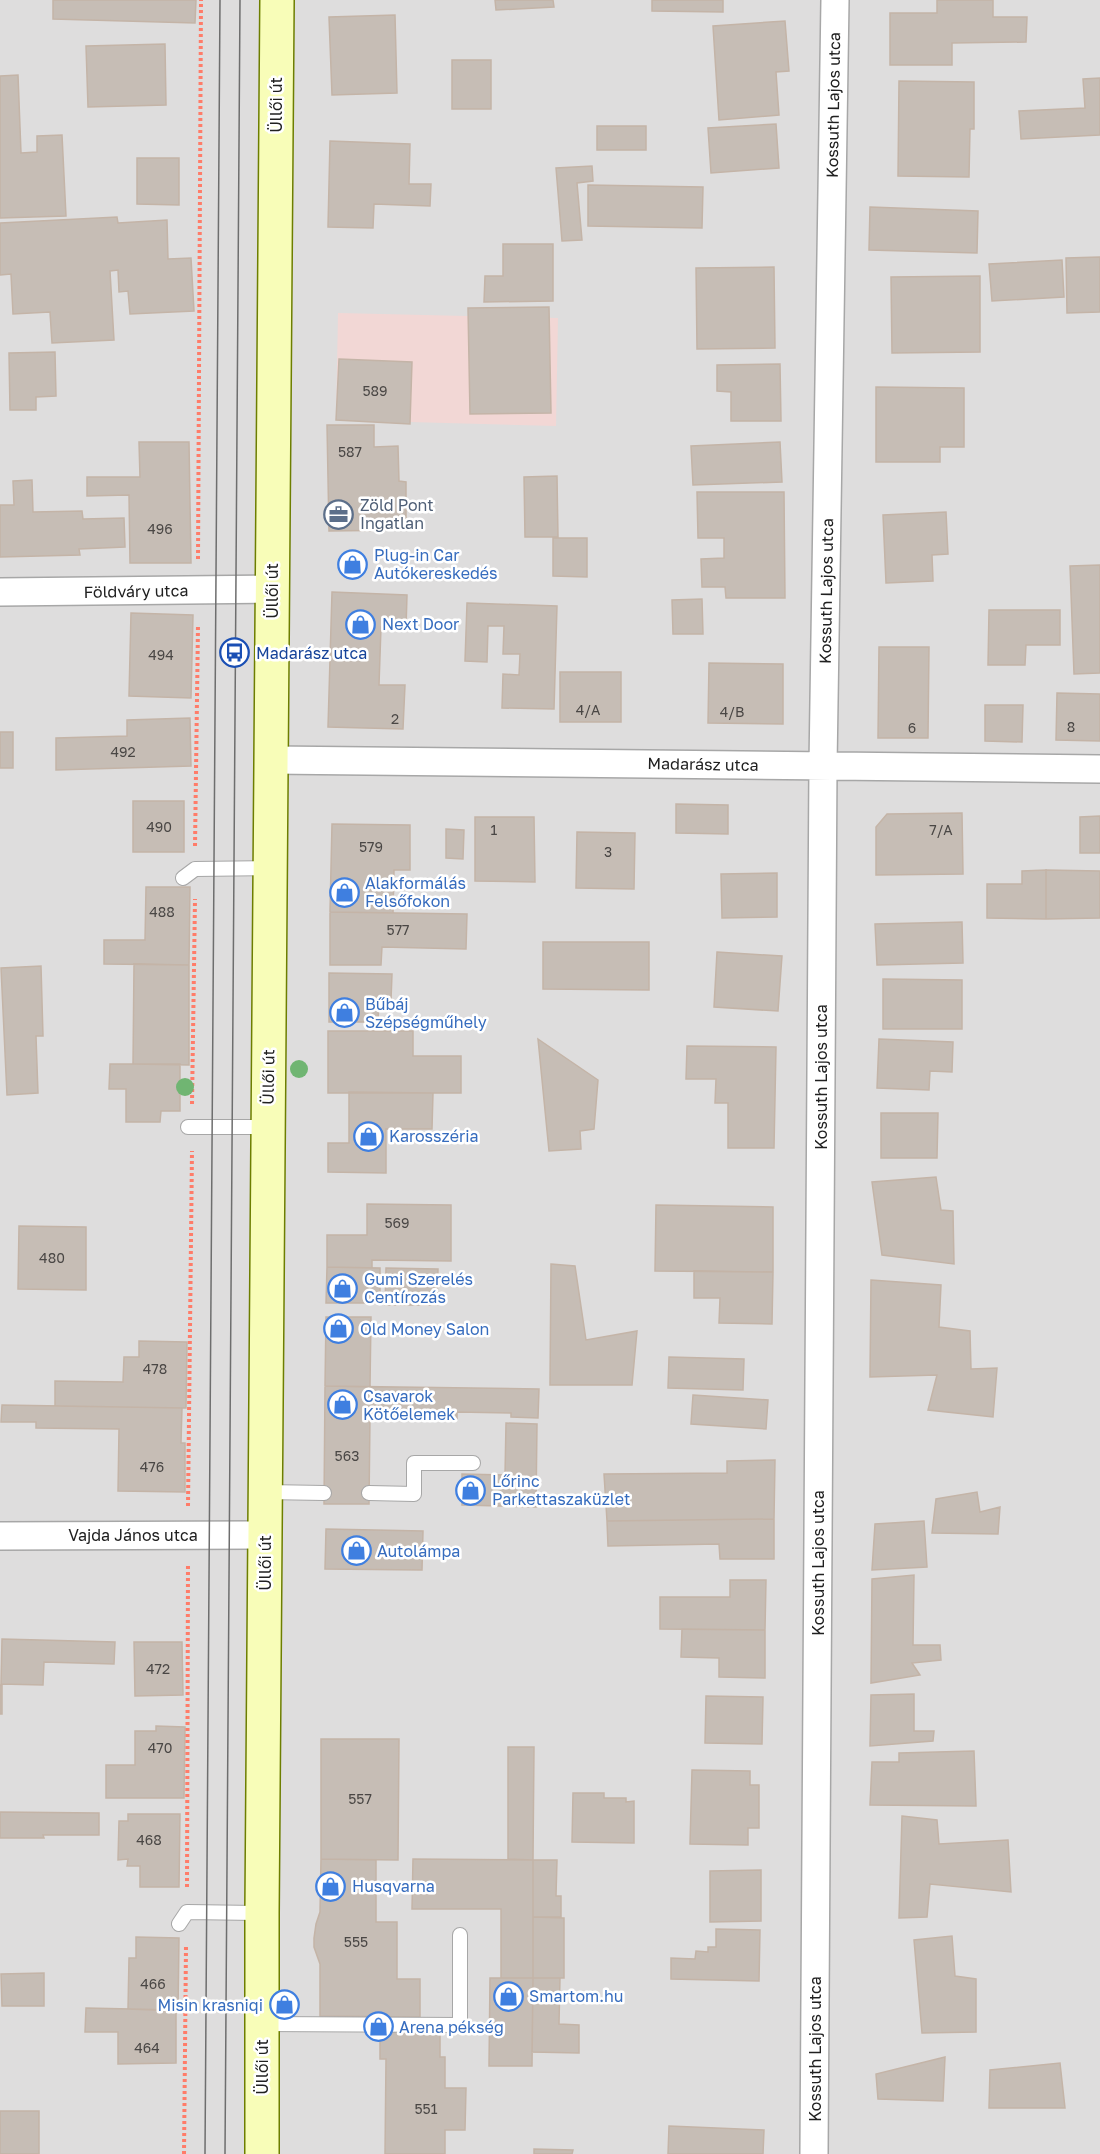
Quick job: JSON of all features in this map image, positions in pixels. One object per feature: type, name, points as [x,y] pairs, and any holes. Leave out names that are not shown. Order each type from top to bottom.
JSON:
[{"type":"main road","name":"Üllői út","points":[[262,2154],[267,1128],[277,0]]},
{"type":"street","name":"Kossuth Lajos utca","points":[[814,2154],[823,765],[835,0]]},
{"type":"street","name":"Földváry utca","points":[[0,592],[272,589]]},
{"type":"street","name":"Madarász utca","points":[[271,760],[1100,769]]},
{"type":"street","name":"Vajda János utca","points":[[0,1536],[266,1535]]},
{"type":"lane","points":[[184,860],[195,869]]},
{"type":"lane","points":[[183,878],[195,869],[270,868]]},
{"type":"lane","points":[[190,1127],[267,1128]]},
{"type":"lane","points":[[369,1493],[414,1494],[414,1462],[473,1463]]},
{"type":"lane","points":[[266,1492],[324,1493]]},
{"type":"lane","points":[[179,1924],[183,1906],[262,1913]]},
{"type":"lane","points":[[262,2024],[460,2025],[460,1935]]},
{"type":"path","points":[[198,590],[201,0]]},
{"type":"path","points":[[184,2154],[183,1906],[190,1127],[198,625]]},
{"type":"shaded area","points":[[0,0],[1100,0],[1100,2154],[0,2154]]},
{"type":"shaded area","points":[[338,313],[558,318],[556,426],[336,420]]},
{"type":"building","points":[[53,0],[196,0],[195,23],[53,19]]},
{"type":"building","points":[[495,0],[553,0],[554,7],[496,10]]},
{"type":"building","points":[[652,0],[723,0],[723,12],[652,11]]},
{"type":"building","points":[[937,0],[993,0],[993,17],[1027,17],[1026,42],[952,43],[952,65],[890,65],[890,13],[937,13]]},
{"type":"building","points":[[395,15],[397,93],[332,95],[329,17]]},
{"type":"building","points":[[785,21],[789,71],[776,72],[779,115],[719,120],[713,26]]},
{"type":"building","points":[[165,44],[166,105],[88,107],[86,46]]},
{"type":"building","points":[[452,60],[491,60],[491,109],[452,109]]},
{"type":"building","points":[[18,75],[21,153],[37,152],[37,136],[62,135],[66,216],[0,218],[0,76]]},
{"type":"building","points":[[1100,78],[1100,135],[1021,139],[1019,111],[1085,108],[1083,79]]},
{"type":"building","points":[[899,81],[974,82],[974,129],[970,129],[969,177],[898,176]]},
{"type":"building","points":[[776,124],[779,168],[711,173],[708,128]]},
{"type":"building","points":[[597,126],[646,126],[646,150],[597,150]]},
{"type":"building","points":[[330,141],[410,144],[409,184],[431,184],[430,206],[374,204],[373,228],[328,227]]},
{"type":"building","points":[[137,158],[179,158],[179,205],[137,204]]},
{"type":"building","points":[[592,166],[593,181],[577,183],[582,240],[562,241],[556,168]]},
{"type":"building","points":[[588,185],[703,187],[702,228],[588,226]]},
{"type":"building","points":[[870,207],[978,211],[977,253],[869,250]]},
{"type":"building","points":[[117,217],[118,223],[167,220],[168,259],[191,258],[194,311],[130,314],[128,291],[119,292],[118,270],[110,271],[114,340],[52,343],[50,312],[13,314],[11,274],[0,275],[0,223]]},
{"type":"building","points":[[503,244],[553,244],[553,301],[484,302],[485,276],[503,276]]},
{"type":"building","points":[[1100,257],[1100,312],[1067,313],[1066,258]]},
{"type":"building","points":[[1062,260],[1064,297],[992,301],[989,264]]},
{"type":"building","points":[[774,267],[775,348],[697,349],[696,268]]},
{"type":"building","points":[[980,276],[980,352],[892,353],[891,277]]},
{"type":"building","points":[[549,307],[551,413],[470,414],[468,308]]},
{"type":"building","points":[[55,352],[56,396],[36,397],[36,410],[10,410],[9,353]]},
{"type":"building","points":[[339,359],[412,362],[410,424],[336,420]]},
{"type":"building","points":[[780,364],[781,421],[731,421],[731,392],[717,391],[717,365]]},
{"type":"building","points":[[876,387],[964,388],[964,447],[940,447],[940,462],[876,462]]},
{"type":"building","points":[[327,425],[374,425],[374,447],[398,446],[399,481],[406,482],[406,530],[329,531]]},
{"type":"building","points":[[139,442],[189,442],[191,563],[130,563],[129,495],[87,496],[87,477],[140,477]]},
{"type":"building","points":[[780,442],[782,482],[693,485],[691,446]]},
{"type":"building","points":[[557,476],[558,537],[525,537],[524,477]]},
{"type":"building","points":[[32,480],[33,512],[82,511],[83,519],[124,518],[125,547],[79,549],[80,555],[0,557],[0,505],[14,505],[13,481]]},
{"type":"building","points":[[697,492],[784,492],[785,598],[726,598],[725,587],[702,587],[701,559],[724,558],[724,538],[698,538]]},
{"type":"building","points":[[946,512],[948,554],[932,555],[933,581],[886,583],[883,515]]},
{"type":"building","points":[[553,538],[587,538],[587,577],[553,576]]},
{"type":"building","points":[[1100,565],[1100,673],[1074,674],[1070,566]]},
{"type":"building","points":[[332,592],[407,595],[406,628],[381,627],[379,685],[405,685],[403,729],[328,727]]},
{"type":"building","points":[[702,599],[703,634],[673,634],[672,600]]},
{"type":"building","points":[[467,603],[557,606],[554,709],[502,708],[503,674],[519,675],[520,654],[503,654],[504,626],[488,626],[487,662],[465,661]]},
{"type":"building","points":[[989,610],[1060,610],[1060,645],[1026,645],[1025,665],[988,665]]},
{"type":"building","points":[[131,613],[193,615],[191,698],[129,696]]},
{"type":"building","points":[[879,647],[929,647],[928,738],[878,738]]},
{"type":"building","points":[[709,663],[783,664],[783,724],[708,723]]},
{"type":"building","points":[[560,672],[621,672],[621,722],[560,722]]},
{"type":"building","points":[[1057,693],[1100,694],[1100,741],[1056,740]]},
{"type":"building","points":[[985,705],[1023,705],[1022,742],[985,741]]},
{"type":"building","points":[[190,718],[191,766],[56,770],[56,738],[127,736],[127,720]]},
{"type":"building","points":[[0,732],[13,732],[13,768],[0,768]]},
{"type":"building","points":[[133,801],[184,801],[184,852],[133,852]]},
{"type":"building","points":[[676,804],[728,805],[728,834],[676,833]]},
{"type":"building","points":[[962,813],[963,874],[876,875],[876,827],[887,814]]},
{"type":"building","points":[[1100,816],[1100,853],[1080,853],[1080,817]]},
{"type":"building","points":[[475,817],[534,817],[535,882],[475,881]]},
{"type":"building","points":[[332,824],[410,825],[410,870],[394,870],[393,913],[330,912]]},
{"type":"building","points":[[446,829],[464,830],[463,859],[446,858]]},
{"type":"building","points":[[577,832],[635,833],[634,889],[576,888]]},
{"type":"building","points":[[1046,870],[1100,871],[1100,918],[1046,919]]},
{"type":"building","points":[[1046,870],[1046,919],[987,918],[987,884],[1022,884],[1022,871]]},
{"type":"building","points":[[777,873],[777,917],[722,918],[721,874]]},
{"type":"building","points":[[146,887],[190,887],[189,965],[104,964],[104,940],[145,940]]},
{"type":"building","points":[[330,912],[467,914],[466,949],[382,947],[381,965],[330,965]]},
{"type":"building","points":[[962,922],[963,963],[877,965],[875,924]]},
{"type":"building","points":[[543,942],[649,942],[649,990],[543,989]]},
{"type":"building","points":[[717,952],[782,956],[778,1011],[714,1007]]},
{"type":"building","points":[[134,964],[189,965],[189,1065],[133,1064]]},
{"type":"building","points":[[41,966],[43,1036],[36,1036],[38,1093],[7,1095],[1,968]]},
{"type":"building","points":[[329,973],[392,974],[391,1000],[379,1000],[378,1022],[329,1022]]},
{"type":"building","points":[[883,979],[962,980],[962,1029],[883,1029]]},
{"type":"building","points":[[328,1031],[413,1031],[413,1056],[461,1056],[461,1093],[328,1093]]},
{"type":"building","points":[[538,1039],[598,1080],[594,1129],[580,1131],[581,1149],[549,1151]]},
{"type":"building","points":[[879,1039],[953,1042],[952,1072],[930,1071],[929,1090],[877,1088]]},
{"type":"building","points":[[687,1046],[776,1047],[774,1148],[728,1148],[728,1103],[715,1103],[716,1079],[686,1079]]},
{"type":"building","points":[[110,1064],[180,1064],[180,1111],[161,1111],[160,1122],[126,1122],[126,1089],[109,1089]]},
{"type":"building","name":"Karosszéria","points":[[349,1092],[433,1093],[432,1129],[386,1129],[386,1173],[328,1172],[328,1143],[349,1143]]},
{"type":"building","points":[[881,1113],[938,1113],[937,1158],[881,1158]]},
{"type":"building","points":[[936,1177],[941,1210],[953,1211],[954,1264],[882,1255],[872,1182]]},
{"type":"building","points":[[367,1204],[451,1205],[451,1261],[372,1260],[372,1268],[327,1267],[327,1235],[367,1235]]},
{"type":"building","points":[[656,1205],[773,1207],[773,1272],[655,1271]]},
{"type":"building","points":[[19,1226],[86,1227],[86,1290],[18,1289]]},
{"type":"building","points":[[551,1264],[575,1266],[586,1340],[637,1331],[632,1385],[550,1385]]},
{"type":"building","points":[[327,1267],[380,1268],[380,1303],[326,1303]]},
{"type":"building","points":[[386,1268],[438,1269],[437,1305],[385,1305]]},
{"type":"building","points":[[694,1271],[773,1272],[772,1324],[719,1323],[720,1298],[694,1298]]},
{"type":"building","points":[[871,1280],[941,1285],[939,1327],[970,1331],[971,1369],[997,1368],[993,1417],[928,1410],[937,1375],[870,1377]]},
{"type":"building","points":[[326,1317],[371,1317],[370,1387],[325,1386]]},
{"type":"building","points":[[139,1341],[187,1342],[186,1408],[55,1406],[55,1381],[123,1382],[124,1357],[139,1357]]},
{"type":"building","points":[[669,1357],[744,1359],[743,1390],[668,1388]]},
{"type":"building","points":[[325,1386],[539,1389],[538,1418],[511,1417],[511,1413],[457,1412],[457,1419],[370,1417],[369,1504],[324,1504]]},
{"type":"building","points":[[693,1395],[768,1400],[766,1429],[691,1424]]},
{"type":"building","points":[[2,1405],[182,1408],[181,1443],[185,1443],[185,1492],[118,1491],[119,1429],[36,1428],[36,1422],[1,1422]]},
{"type":"building","points":[[506,1423],[537,1424],[536,1507],[462,1505],[462,1474],[505,1475]]},
{"type":"building","points":[[775,1460],[774,1519],[607,1521],[604,1474],[727,1473],[727,1461]]},
{"type":"building","points":[[977,1492],[980,1512],[1000,1507],[998,1534],[932,1533],[936,1499]]},
{"type":"building","points":[[774,1519],[774,1559],[720,1559],[719,1544],[608,1546],[607,1521]]},
{"type":"building","points":[[924,1521],[927,1567],[872,1570],[875,1524]]},
{"type":"building","points":[[326,1529],[423,1531],[422,1570],[325,1569]]},
{"type":"building","points":[[914,1575],[913,1645],[940,1645],[941,1660],[912,1663],[920,1675],[871,1683],[872,1579]]},
{"type":"building","points":[[730,1580],[766,1580],[765,1630],[660,1629],[660,1597],[730,1597]]},
{"type":"building","points":[[682,1629],[765,1630],[765,1678],[719,1677],[719,1658],[681,1657]]},
{"type":"building","points":[[2,1639],[115,1642],[114,1664],[44,1662],[43,1685],[1,1684]]},
{"type":"building","points":[[134,1642],[182,1642],[183,1695],[135,1696]]},
{"type":"building","points":[[0,1685],[2,1685],[2,1714],[0,1714]]},
{"type":"building","points":[[914,1694],[914,1731],[934,1731],[933,1741],[870,1746],[871,1695]]},
{"type":"building","points":[[706,1696],[763,1697],[762,1744],[705,1743]]},
{"type":"building","points":[[156,1726],[185,1727],[184,1798],[106,1798],[106,1765],[135,1765],[135,1731],[156,1731]]},
{"type":"building","points":[[321,1739],[399,1739],[398,1860],[321,1859]]},
{"type":"building","points":[[508,1747],[534,1747],[533,1860],[508,1859]]},
{"type":"building","points":[[974,1751],[976,1806],[870,1805],[872,1762],[899,1762],[899,1753]]},
{"type":"building","points":[[692,1770],[750,1771],[750,1785],[759,1785],[759,1828],[748,1828],[748,1845],[690,1844]]},
{"type":"building","points":[[573,1793],[604,1793],[604,1798],[626,1798],[626,1802],[634,1801],[634,1843],[572,1842]]},
{"type":"building","points":[[0,1812],[99,1813],[99,1835],[0,1838]]},
{"type":"building","points":[[128,1814],[180,1814],[179,1887],[140,1887],[140,1866],[127,1866],[128,1859],[118,1860],[119,1821],[128,1821]]},
{"type":"building","points":[[902,1816],[937,1820],[939,1844],[1008,1840],[1011,1892],[930,1884],[927,1917],[899,1918]]},
{"type":"building","points":[[321,1859],[376,1860],[376,1922],[397,1922],[397,1979],[420,1979],[420,2017],[320,2016],[320,1964],[314,1947],[314,1938],[320,1912]]},
{"type":"building","points":[[413,1859],[533,1860],[533,1978],[501,1978],[501,1909],[412,1909]]},
{"type":"building","points":[[533,1860],[557,1860],[556,1896],[561,1896],[561,1917],[533,1917]]},
{"type":"building","points":[[761,1870],[761,1921],[710,1922],[710,1871]]},
{"type":"building","points":[[533,1917],[564,1918],[564,1978],[533,1978]]},
{"type":"building","points":[[716,1929],[760,1930],[759,1981],[671,1979],[671,1958],[695,1959],[696,1951],[708,1952],[708,1947],[716,1947]]},
{"type":"building","points":[[952,1936],[955,1976],[976,1979],[976,2032],[922,2033],[914,1940]]},
{"type":"building","points":[[136,1937],[179,1938],[178,2011],[128,2009],[129,1958],[136,1958]]},
{"type":"building","points":[[44,1973],[44,2006],[2,2006],[1,1974]]},
{"type":"building","points":[[490,1978],[533,1978],[532,2066],[489,2066]]},
{"type":"building","points":[[533,1978],[560,1978],[559,2024],[579,2025],[579,2053],[532,2052]]},
{"type":"building","points":[[86,2008],[176,2010],[176,2063],[118,2064],[118,2032],[85,2032]]},
{"type":"building","points":[[380,2031],[440,2031],[440,2057],[445,2057],[445,2088],[466,2088],[465,2130],[445,2130],[445,2154],[385,2154],[386,2059],[380,2059]]},
{"type":"building","points":[[945,2057],[943,2101],[878,2099],[876,2074]]},
{"type":"building","points":[[1060,2063],[1065,2108],[989,2108],[990,2070]]},
{"type":"building","points":[[0,2111],[39,2111],[39,2154],[0,2154]]},
{"type":"building","points":[[669,2126],[764,2130],[763,2154],[668,2154]]},
{"type":"building","points":[[534,2149],[573,2150],[572,2154],[534,2154]]},
{"type":"tram line","points":[[205,2154],[220,0]]},
{"type":"tram line","points":[[225,2154],[240,0]]},
{"type":"place","name":"Zöld Pont Ingatlan","points":[[339,514]]},
{"type":"place","name":"Plug-in Car Autókereskedés","points":[[353,564]]},
{"type":"place","name":"Next Door","points":[[361,624]]},
{"type":"place","name":"Madarász utca","points":[[235,653]]},
{"type":"place","name":"Alakformálás Felsőfokon","points":[[344,892]]},
{"type":"place","name":"Bűbáj Szépségműhely","points":[[344,1013]]},
{"type":"place","name":"Karosszéria","points":[[368,1136]]},
{"type":"place","name":"Gumi Szerelés Centírozás","points":[[343,1288]]},
{"type":"place","name":"Old Money Salon","points":[[339,1329]]},
{"type":"place","name":"Csavarok Kötőelemek","points":[[342,1405]]},
{"type":"place","name":"Lőrinc Parkettaszaküzlet","points":[[471,1490]]},
{"type":"place","name":"Autolámpa","points":[[356,1551]]},
{"type":"place","name":"Husqvarna","points":[[331,1886]]},
{"type":"place","name":"Smartom.hu","points":[[508,1996]]},
{"type":"place","name":"Misin krasniqi","points":[[284,2005]]},
{"type":"place","name":"Arena pékség","points":[[378,2027]]}]
